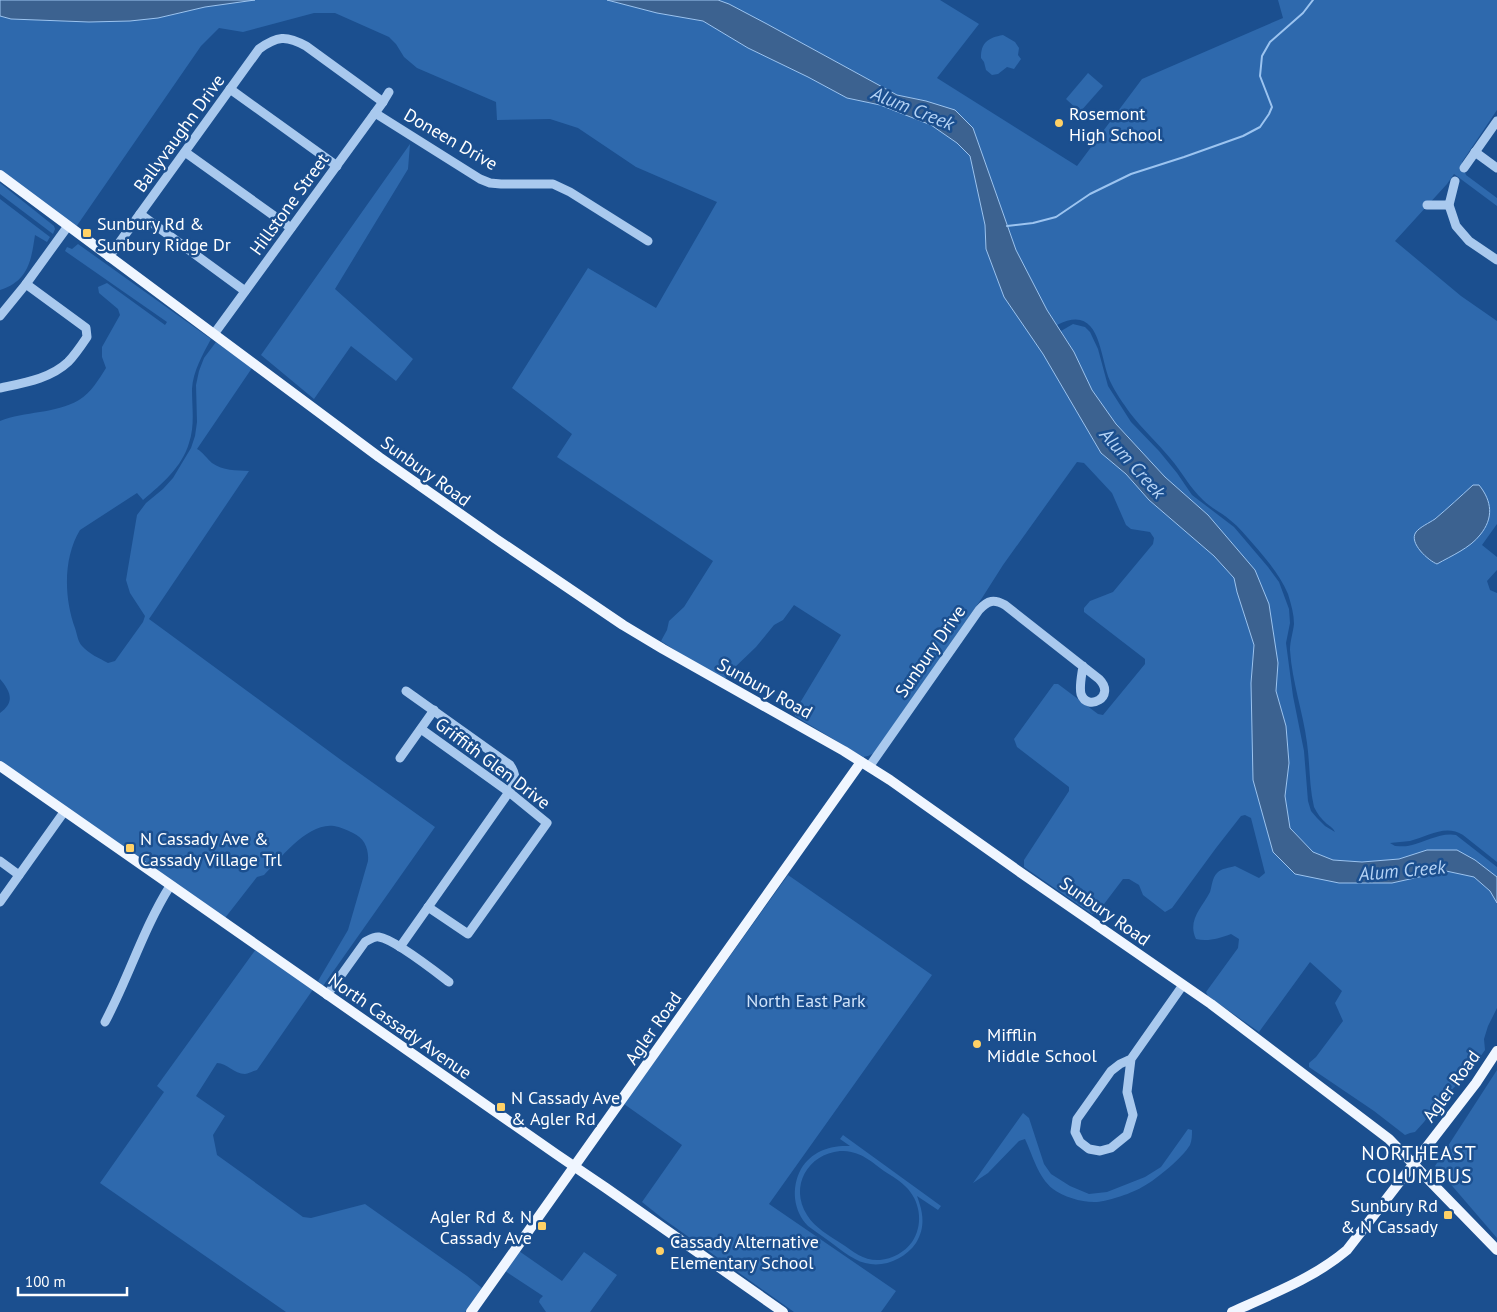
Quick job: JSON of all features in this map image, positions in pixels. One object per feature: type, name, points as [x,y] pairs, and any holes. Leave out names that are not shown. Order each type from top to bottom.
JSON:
[{"type":"main road","name":"Sunbury Road","points":[[0,175],[422,489],[526,560],[663,649],[844,751],[892,781],[1183,985],[1290,1063],[1389,1139],[1497,1250]]},
{"type":"main road","name":"Agler Road","points":[[472,1312],[865,765]]},
{"type":"main road","name":"North Cassady Avenue","points":[[0,766],[782,1312]]},
{"type":"main road","name":"Agler Road","points":[[1414,1164],[1497,1051]]},
{"type":"main road","points":[[1232,1312],[1299,1281],[1347,1250],[1414,1164]]},
{"type":"street","name":"Ballyvaughn Drive","points":[[109,257],[259,49],[271,41],[283,38],[294,40],[306,46],[383,102]]},
{"type":"street","points":[[230,89],[337,166]]},
{"type":"street","name":"Hillstone Street","points":[[214,334],[389,92]]},
{"type":"street","name":"Doneen Drive","points":[[375,113],[490,184],[553,184],[570,192],[648,241]]},
{"type":"street","points":[[1464,168],[1497,120]]},
{"type":"street","points":[[185,152],[291,228]]},
{"type":"street","points":[[1475,152],[1497,168]]},
{"type":"street","points":[[1455,181],[1449,205],[1456,226],[1470,241],[1497,260]]},
{"type":"street","points":[[1427,205],[1449,205]]},
{"type":"street","points":[[140,214],[245,291]]},
{"type":"street","points":[[0,316],[68,226]]},
{"type":"street","points":[[0,388],[38,379],[60,368],[74,355],[87,338],[86,328],[26,284]]},
{"type":"street","name":"Sunbury Drive","points":[[865,765],[983,604],[989,601],[998,601],[1006,605],[1083,666]]},
{"type":"street","points":[[400,947],[509,792],[515,780],[515,772],[510,765],[406,691]]},
{"type":"street","points":[[400,758],[434,710]]},
{"type":"street","name":"Griffith Glen Drive","points":[[421,729],[509,792],[547,823],[468,934],[428,907]]},
{"type":"street","points":[[0,902],[64,812]]},
{"type":"street","points":[[0,861],[19,875]]},
{"type":"street","points":[[105,1022],[117,999],[147,928],[170,886]]},
{"type":"street","points":[[327,995],[365,942],[374,937],[381,937],[400,947],[449,982]]},
{"type":"street","points":[[1131,1059],[1111,1071],[1077,1119],[1075,1132],[1080,1142],[1088,1149],[1100,1151],[1111,1148],[1127,1134],[1133,1115],[1127,1092],[1131,1059],[1183,985]]},
{"type":"green space","points":[[255,0],[607,0],[657,13],[703,21],[748,48],[847,98],[880,105],[931,125],[957,143],[970,156],[985,225],[986,249],[1004,297],[1043,354],[1101,453],[1126,474],[1149,500],[1214,556],[1234,578],[1254,645],[1251,683],[1253,780],[1273,852],[1392,883],[1446,871],[1474,877],[1490,891],[1497,903],[1497,1008],[1484,1039],[1485,1050],[1469,1073],[1436,1105],[1415,1132],[1405,1135],[1374,1111],[1309,1067],[1309,1063],[1316,1057],[1343,1021],[1335,1003],[1342,991],[1310,962],[1259,1032],[1208,996],[1206,992],[1238,948],[1239,939],[1231,934],[1209,940],[1196,939],[1193,926],[1194,920],[1210,892],[1214,877],[1219,871],[1235,866],[1259,878],[1265,873],[1251,818],[1245,815],[1241,816],[1172,908],[1165,912],[1143,895],[1139,885],[1129,879],[1123,879],[1098,912],[1092,914],[1024,867],[1024,860],[1069,791],[1069,787],[1017,747],[1014,739],[1054,684],[1058,684],[1098,714],[1103,715],[1145,664],[1145,659],[1084,612],[1084,608],[1090,601],[1113,592],[1153,544],[1154,538],[1150,532],[1131,529],[1126,525],[1112,493],[1084,463],[1077,462],[1003,565],[874,753],[868,756],[863,757],[795,716],[795,711],[841,635],[794,605],[783,620],[774,625],[725,679],[693,662],[661,641],[669,621],[684,607],[713,561],[557,457],[572,434],[512,388],[588,268],[656,308],[717,202],[636,167],[578,128],[550,119],[497,120],[496,102],[417,68],[404,57],[389,37],[335,13],[314,13],[243,32],[219,28],[201,46],[76,227],[0,170],[0,16],[11,19],[89,22],[158,18],[205,7]]},
{"type":"green space","points":[[718,0],[940,0],[979,24],[937,78],[1077,166],[1142,79],[1283,18],[1278,0],[1497,0],[1497,110],[1462,162],[1466,175],[1497,198],[1497,206],[1454,174],[1395,241],[1461,296],[1497,321],[1497,524],[1482,545],[1497,557],[1497,570],[1487,581],[1490,590],[1497,593],[1497,862],[1457,832],[1437,832],[1410,841],[1390,843],[1395,846],[1408,846],[1439,836],[1456,835],[1497,867],[1497,877],[1475,860],[1427,850],[1399,859],[1362,862],[1333,860],[1313,852],[1290,828],[1285,796],[1289,763],[1286,726],[1276,691],[1278,663],[1269,604],[1208,515],[1165,477],[1116,424],[1092,390],[1074,352],[1061,331],[1073,324],[1085,327],[1090,332],[1098,349],[1108,386],[1131,422],[1159,451],[1192,495],[1234,527],[1279,582],[1289,609],[1290,623],[1286,643],[1293,696],[1304,751],[1308,801],[1311,811],[1317,818],[1335,832],[1318,814],[1312,799],[1307,743],[1291,662],[1290,647],[1294,620],[1288,594],[1281,580],[1264,556],[1233,523],[1209,506],[1198,495],[1170,458],[1130,413],[1110,381],[1096,335],[1090,326],[1082,321],[1071,320],[1057,325],[1047,310],[1016,250],[973,128],[926,101],[897,95],[767,24]]},
{"type":"green space","points":[[1003,35],[1015,42],[1019,48],[1018,55],[1021,59],[1014,69],[1007,67],[998,74],[992,75],[986,70],[981,58],[982,48],[989,39]]},
{"type":"green space","points":[[1088,73],[1103,86],[1080,112],[1066,99]]},
{"type":"green space","points":[[410,144],[408,169],[335,289],[413,359],[396,381],[351,346],[314,399],[261,355]]},
{"type":"green space","points":[[0,183],[54,226],[53,234],[0,194]]},
{"type":"green space","points":[[0,199],[50,237],[47,242],[35,235],[30,262],[22,276],[17,281],[0,290]]},
{"type":"green space","points":[[78,244],[211,339],[194,376],[192,389],[192,430],[182,460],[164,481],[143,500],[137,493],[80,530],[74,541],[68,565],[67,591],[71,616],[81,644],[91,654],[108,663],[115,661],[143,622],[145,616],[130,593],[126,580],[137,515],[146,503],[173,478],[191,448],[197,422],[196,385],[199,371],[204,358],[216,342],[252,368],[197,449],[212,463],[221,467],[230,470],[249,471],[149,619],[435,827],[323,986],[318,981],[348,930],[368,861],[368,852],[365,844],[357,835],[334,826],[324,826],[305,835],[264,875],[257,877],[225,918],[0,762],[0,713],[8,705],[10,697],[7,688],[0,679],[0,421],[70,405],[87,394],[94,386],[106,368],[102,357],[102,347],[120,315],[118,309],[99,293],[98,287],[107,283],[165,325],[167,322],[65,251],[67,247],[72,249]]},
{"type":"green space","name":"North East Park","points":[[788,875],[932,975],[769,1204],[896,1291],[881,1312],[794,1312],[642,1202],[682,1145],[624,1104]]},
{"type":"green space","points":[[256,949],[314,988],[257,1070],[241,1074],[221,1063],[217,1063],[196,1096],[225,1116],[213,1135],[217,1155],[303,1217],[311,1218],[365,1204],[482,1288],[465,1312],[286,1312],[100,1183],[164,1092],[157,1086]]},
{"type":"green space","points":[[1497,1070],[1497,1238],[1435,1166]]},
{"type":"green space","points":[[1023,1113],[1029,1118],[1044,1164],[1051,1174],[1070,1186],[1089,1194],[1107,1192],[1145,1177],[1161,1167],[1188,1129],[1192,1130],[1192,1139],[1182,1155],[1149,1183],[1127,1194],[1102,1201],[1092,1202],[1074,1199],[1053,1189],[1043,1179],[1025,1139],[1019,1141],[988,1173],[973,1183]]},
{"type":"green space","points":[[843,1135],[941,1206],[938,1210],[917,1196],[922,1214],[921,1231],[911,1250],[897,1260],[880,1264],[863,1263],[846,1254],[808,1226],[799,1213],[795,1191],[801,1169],[810,1158],[822,1150],[850,1146],[840,1139]],"holes":[[[847,1151],[864,1156],[897,1179],[908,1189],[916,1201],[919,1215],[916,1236],[906,1249],[894,1257],[874,1260],[860,1255],[818,1228],[810,1220],[802,1204],[801,1183],[811,1165],[829,1153]]]},
{"type":"green space","points":[[519,1251],[562,1281],[584,1252],[617,1275],[590,1312],[546,1312],[539,1302],[543,1296],[505,1271]]},
{"type":"water","points":[[0,0],[255,0],[205,7],[158,18],[89,22],[11,19],[0,16]]},
{"type":"water","name":"Alum Creek","points":[[607,0],[718,0],[767,24],[897,95],[955,110],[973,128],[1016,250],[1047,310],[1074,352],[1092,390],[1116,424],[1165,477],[1208,515],[1255,570],[1269,604],[1278,663],[1276,691],[1286,726],[1289,763],[1285,796],[1290,828],[1313,852],[1333,860],[1362,862],[1399,859],[1427,850],[1457,850],[1475,860],[1497,877],[1497,903],[1490,891],[1474,877],[1446,871],[1392,883],[1339,883],[1295,874],[1273,852],[1253,780],[1251,683],[1254,645],[1234,578],[1214,556],[1149,500],[1126,474],[1101,453],[1043,354],[1004,297],[986,249],[985,225],[970,156],[957,143],[931,125],[880,105],[847,98],[748,48],[703,21],[657,13]]},
{"type":"water","points":[[1473,485],[1479,485],[1489,503],[1490,510],[1485,529],[1471,544],[1437,564],[1420,551],[1414,536],[1416,532],[1435,519]]},
{"type":"waterway","points":[[1007,226],[1033,223],[1056,217],[1090,194],[1131,174],[1243,136],[1260,127],[1272,107],[1260,76],[1262,56],[1270,42],[1303,13],[1313,0]]},
{"type":"place","name":"Rosemont High School","points":[[1059,123]]},
{"type":"place","name":"Sunbury Rd & Sunbury Ridge Dr","points":[[87,233]]},
{"type":"place","name":"N Cassady Ave & Cassady Village Trl","points":[[130,848]]},
{"type":"place","name":"Mifflin Middle School","points":[[977,1044]]},
{"type":"place","name":"N Cassady Ave & Agler Rd","points":[[501,1107]]},
{"type":"place","name":"Sunbury Rd & N Cassady","points":[[1448,1215]]},
{"type":"place","name":"Agler Rd & N Cassady Ave","points":[[542,1226]]},
{"type":"place","name":"Cassady Alternative Elementary School","points":[[660,1251]]},
{"type":"district","name":"NORTHEAST COLUMBUS","points":[[1419,1164]]}]
